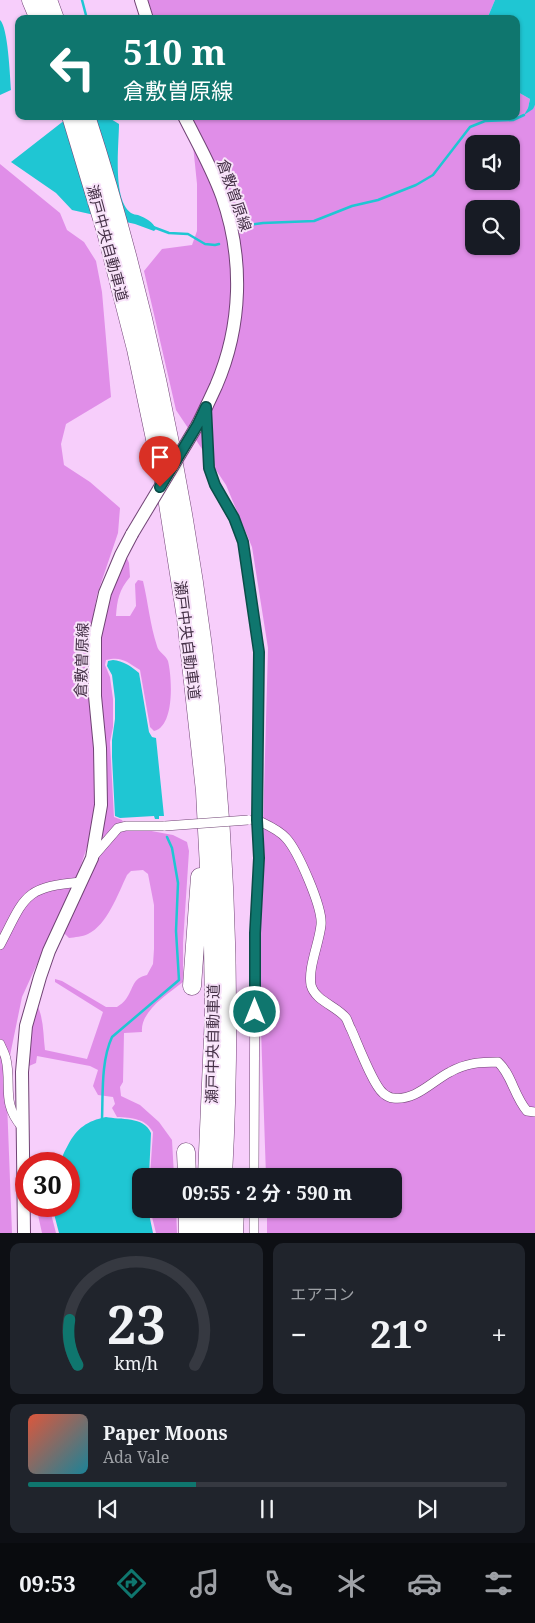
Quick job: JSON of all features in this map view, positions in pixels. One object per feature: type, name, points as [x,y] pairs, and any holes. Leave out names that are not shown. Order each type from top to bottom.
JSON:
[{"type":"highway","points":[[32,0],[38,15]]},
{"type":"highway","points":[[48,0],[54,15]]},
{"type":"highway","name":"瀬戸中央自動車道","points":[[73,120],[114,234],[154,368],[174,463],[204,646],[221,836],[228,1011],[223,1168]]},
{"type":"highway","name":"瀬戸中央自動車道","points":[[87,120],[114,234],[166,491],[186,618],[205,791],[213,945],[214,1014],[207,1168]]},
{"type":"highway","points":[[192,986],[199,894],[201,816],[205,791]]},
{"type":"highway","points":[[228,1011],[235,1127],[235,1168]]},
{"type":"highway","points":[[186,1152],[187,1168]]},
{"type":"highway","points":[[188,1218],[188,1233]]},
{"type":"highway","points":[[202,1233],[204,1218]]},
{"type":"highway","points":[[219,1233],[220,1218]]},
{"type":"highway","points":[[234,1233],[235,1218]]},
{"type":"street","points":[[141,0],[146,15]]},
{"type":"street","name":"倉敷曽原線","points":[[24,1233],[22,1072],[26,1026],[49,951],[92,858],[101,805],[100,748],[95,696],[96,637],[105,593],[132,534],[198,424],[206,407],[225,360],[237,304],[237,256],[230,223],[221,195],[186,120]]},
{"type":"street","points":[[206,407],[209,468],[215,485],[234,518],[243,542],[259,652],[253,820],[259,858],[255,933],[254,1168]]},
{"type":"street","points":[[92,858],[118,828],[126,826],[165,826],[253,820],[276,829],[287,838],[301,864],[319,907],[321,924],[311,976],[314,994],[346,1018],[371,1075],[382,1093],[392,1098],[407,1098],[449,1072],[463,1066],[478,1062],[498,1062],[505,1068],[520,1103],[527,1111],[535,1112]]},
{"type":"street","points":[[0,945],[24,900],[30,895],[41,888],[56,884],[81,882]]},
{"type":"street","points":[[0,1044],[6,1060],[10,1107],[22,1127]]},
{"type":"street","points":[[254,1218],[254,1233]]},
{"type":"shaded area","points":[[148,0],[495,0],[489,15],[153,15]]},
{"type":"shaded area","points":[[495,0],[535,0],[535,105],[533,109],[524,115],[530,99],[520,93],[520,15],[489,15]]},
{"type":"shaded area","points":[[0,20],[3,24],[7,42],[11,90],[0,95]]},
{"type":"shaded area","points":[[520,93],[530,99],[525,114],[535,105],[535,1233],[267,1233],[267,1218],[402,1218],[402,1168],[266,1168],[259,970],[268,648],[252,547],[226,485],[176,410],[144,271],[162,249],[192,245],[197,231],[197,184],[190,120],[520,120]]},
{"type":"shaded area","points":[[65,120],[112,120],[119,124],[118,171],[121,196],[125,206],[131,213],[149,220],[156,229],[154,231],[135,224],[72,210],[56,193],[11,162]]},
{"type":"shaded area","points":[[0,164],[60,213],[67,230],[84,242],[96,261],[102,292],[111,397],[66,424],[61,444],[64,465],[90,482],[120,508],[118,533],[97,595],[90,633],[87,671],[94,752],[95,801],[89,841],[78,874],[22,997],[6,1075],[12,1233],[0,1233]]},
{"type":"shaded area","points":[[127,558],[130,577],[119,595],[116,616],[130,616],[136,606],[135,584],[138,580],[143,581],[157,646],[168,661],[171,689],[169,711],[161,727],[154,731],[150,727],[140,670],[120,659],[106,660],[105,665],[110,677],[113,699],[113,727],[110,742],[114,817],[123,822],[111,829],[104,839],[101,840],[99,640],[104,614],[123,561]]},
{"type":"shaded area","points":[[113,660],[127,664],[139,673],[149,732],[152,737],[156,738],[164,816],[159,816],[159,819],[155,819],[154,816],[120,818],[115,816],[112,740],[115,699],[112,675],[107,666],[108,661]]},
{"type":"shaded area","points":[[132,830],[146,830],[173,835],[187,842],[189,851],[183,943],[183,982],[150,1010],[145,1017],[142,1032],[124,1033],[123,1082],[120,1087],[121,1096],[140,1105],[159,1122],[172,1140],[174,1168],[151,1168],[153,1132],[142,1121],[133,1118],[117,1117],[112,1108],[115,1104],[113,1097],[98,1095],[93,1086],[98,1070],[90,1066],[37,1056],[36,1063],[29,1066],[29,1047],[36,1003],[42,1020],[45,1050],[87,1059],[103,1012],[55,982],[55,979],[62,981],[106,1007],[117,1007],[126,999],[136,981],[142,976],[147,975],[153,964],[154,905],[148,874],[143,870],[131,871],[127,875],[111,908],[95,930],[86,935],[69,938],[64,933],[87,878],[103,850],[119,833]]},
{"type":"shaded area","points":[[106,1117],[137,1121],[148,1128],[151,1133],[149,1168],[132,1168],[132,1218],[150,1218],[153,1233],[59,1233],[55,1217],[80,1217],[80,1152],[64,1152],[71,1139],[79,1130],[93,1121]]},
{"type":"shaded area","points":[[38,1217],[52,1217],[56,1233],[42,1233]]},
{"type":"shaded area","points":[[152,1218],[176,1218],[177,1233],[156,1233]]},
{"type":"waterway","points":[[82,0],[86,15]]},
{"type":"waterway","points":[[520,117],[524,115]]},
{"type":"waterway","points":[[248,225],[314,221],[416,185],[433,175],[470,127],[485,121],[513,120]]},
{"type":"waterway","points":[[153,227],[169,233],[188,234],[205,244],[219,244]]},
{"type":"waterway","points":[[102,1119],[104,1067],[108,1046],[112,1037],[179,980],[176,931],[178,883],[172,848],[167,837]]},
{"type":"route","points":[[160,487],[198,424],[206,407],[209,468],[215,485],[234,518],[243,542],[259,652],[257,820],[259,858],[255,933],[255,1012]]}]
